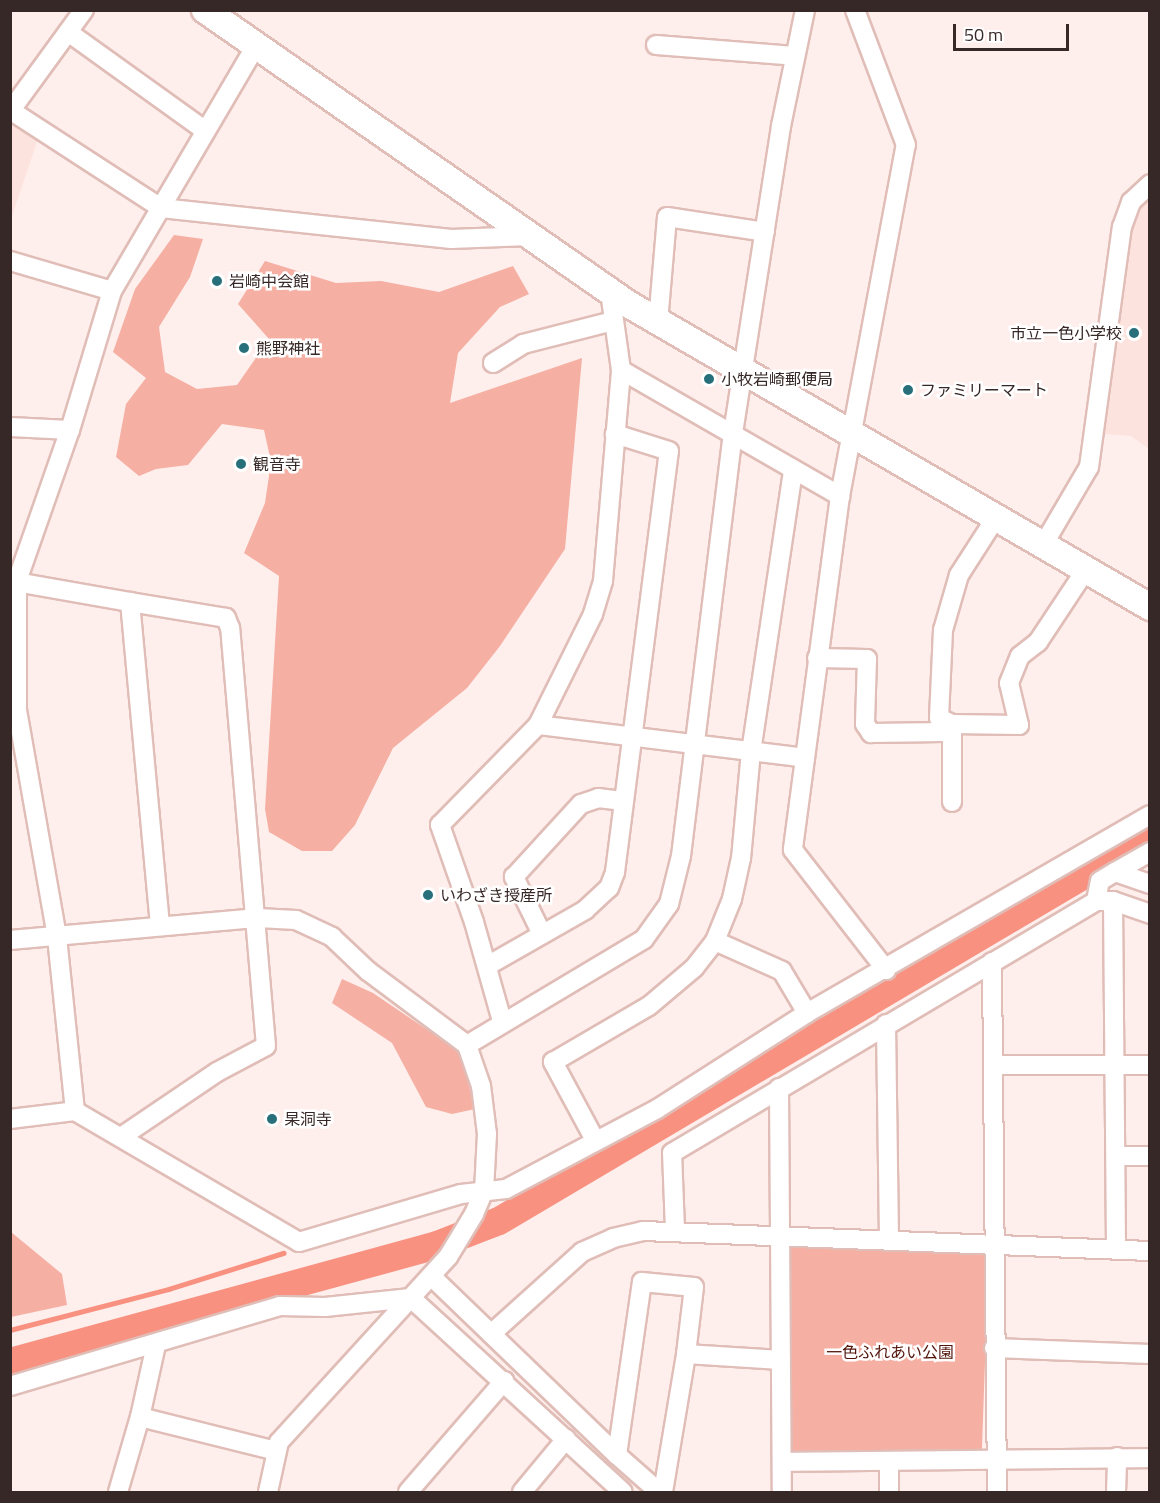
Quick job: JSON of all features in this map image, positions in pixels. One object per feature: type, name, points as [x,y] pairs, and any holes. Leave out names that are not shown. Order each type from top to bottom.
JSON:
[{"type":"street","points":[[84,10],[11,110],[161,208],[451,238],[530,236]]},
{"type":"street","points":[[205,10],[610,292],[1042,547],[1149,607]]},
{"type":"street","points":[[467,1045],[502,1021],[644,939],[663,918],[675,888],[696,743],[733,433],[765,232],[805,10]]},
{"type":"street","points":[[855,10],[906,145],[840,496],[793,850],[886,970]]},
{"type":"street","points":[[68,32],[203,129]]},
{"type":"street","points":[[656,45],[795,56]]},
{"type":"street","points":[[75,1111],[57,937],[14,710],[14,581],[70,430],[112,291],[161,208],[203,129],[255,47]]},
{"type":"street","points":[[1042,547],[1089,467],[1122,227],[1131,202],[1149,184]]},
{"type":"street","points":[[658,322],[667,218],[765,232]]},
{"type":"street","points":[[10,261],[112,291]]},
{"type":"street","points":[[502,1021],[487,966],[440,825],[538,725],[593,615],[603,581],[621,370],[610,292]]},
{"type":"street","points":[[493,363],[523,344],[613,321]]},
{"type":"street","points":[[621,370],[840,496]]},
{"type":"street","points":[[10,427],[70,430]]},
{"type":"street","points":[[487,966],[585,910],[609,888],[615,872],[669,451],[615,434]]},
{"type":"street","points":[[596,1140],[553,1062],[649,1006],[694,968],[715,941],[732,899],[741,858],[751,751],[793,471]]},
{"type":"street","points":[[995,519],[959,575],[943,630],[939,718],[952,724],[1020,725],[1010,683],[1020,656],[1038,642],[1085,571]]},
{"type":"street","points":[[14,581],[226,618],[230,628],[258,918],[266,1046],[217,1072],[121,1137]]},
{"type":"street","points":[[130,602],[160,925]]},
{"type":"street","points":[[817,658],[867,659],[865,724],[871,733],[944,732],[952,724]]},
{"type":"street","points":[[952,724],[952,802]]},
{"type":"street","points":[[538,725],[804,758]]},
{"type":"street","points":[[542,934],[514,877],[581,804],[598,798],[624,801]]},
{"type":"street","points":[[10,1119],[75,1111],[299,1242],[461,1194],[506,1189],[657,1109],[807,1013],[886,970],[1149,815]]},
{"type":"street","points":[[1116,1250],[1117,1156],[1104,901],[1109,876],[1149,852]]},
{"type":"street","points":[[1109,876],[1149,884]]},
{"type":"street","points":[[675,1230],[672,1153],[992,962],[1104,901],[1149,914]]},
{"type":"street","points":[[10,940],[258,918],[296,920],[332,937],[368,971],[467,1045],[485,1111],[484,1191],[474,1214],[459,1243],[431,1276],[279,1442],[268,1492]]},
{"type":"street","points":[[715,941],[782,971],[807,1013]]},
{"type":"street","points":[[992,962],[997,1244],[994,1348],[998,1492]]},
{"type":"street","points":[[886,1024],[889,1240]]},
{"type":"street","points":[[995,1065],[1149,1065]]},
{"type":"street","points":[[779,1088],[782,1492]]},
{"type":"street","points":[[1117,1156],[1149,1156]]},
{"type":"street","points":[[491,1334],[582,1252],[623,1235],[675,1230],[781,1237],[1149,1251]]},
{"type":"street","points":[[431,1276],[617,1455],[659,1492]]},
{"type":"street","points":[[617,1455],[642,1282],[694,1287],[686,1354],[663,1492]]},
{"type":"street","points":[[10,1386],[156,1345],[280,1306],[325,1307],[411,1298],[623,1492]]},
{"type":"street","points":[[118,1492],[140,1417],[156,1345]]},
{"type":"street","points":[[994,1348],[1149,1354]]},
{"type":"street","points":[[686,1354],[781,1360]]},
{"type":"street","points":[[408,1492],[504,1381]]},
{"type":"street","points":[[140,1417],[276,1451]]},
{"type":"street","points":[[522,1492],[566,1439]]},
{"type":"street","points":[[1116,1492],[1117,1457]]},
{"type":"street","points":[[782,1462],[1149,1458]]},
{"type":"street","points":[[888,1462],[889,1492]]},
{"type":"shaded area","points":[[11,118],[38,139],[11,219]]},
{"type":"shaded area","name":"市立一色小学校","points":[[1149,197],[1149,449],[1131,436],[1104,434],[1132,231],[1138,207]]},
{"type":"green space","points":[[174,235],[203,239],[190,277],[159,327],[165,372],[197,389],[237,385],[269,339],[238,304],[265,261],[336,283],[381,281],[439,292],[513,266],[529,294],[500,307],[458,353],[450,403],[582,358],[565,549],[500,646],[467,688],[393,748],[355,825],[332,851],[302,851],[269,832],[265,809],[279,576],[244,553],[265,503],[271,462],[264,430],[222,424],[188,465],[156,469],[139,476],[116,457],[126,404],[146,378],[113,352],[135,289]]},
{"type":"green space","points":[[342,979],[373,993],[460,1052],[475,1109],[452,1114],[426,1107],[392,1043],[332,1003]]},
{"type":"green space","points":[[11,1232],[62,1274],[67,1305],[11,1317]]},
{"type":"green space","name":"一色ふれあい公園","points":[[791,1244],[989,1251],[982,1461],[784,1454]]},
{"type":"waterway","points":[[10,1362],[437,1245],[499,1221],[1150,836]]},
{"type":"waterway","points":[[1089,871],[1101,875]]},
{"type":"waterway","points":[[10,1330],[169,1289],[283,1253]]},
{"type":"place","name":"岩崎中会館","points":[[217,281]]},
{"type":"place","name":"市立一色小学校","points":[[1134,333]]},
{"type":"place","name":"熊野神社","points":[[244,348]]},
{"type":"place","name":"小牧岩崎郵便局","points":[[709,379]]},
{"type":"place","name":"ファミリーマート","points":[[908,390]]},
{"type":"place","name":"観音寺","points":[[241,464]]},
{"type":"place","name":"いわざき授産所","points":[[428,895]]},
{"type":"place","name":"杲洞寺","points":[[272,1119]]}]
